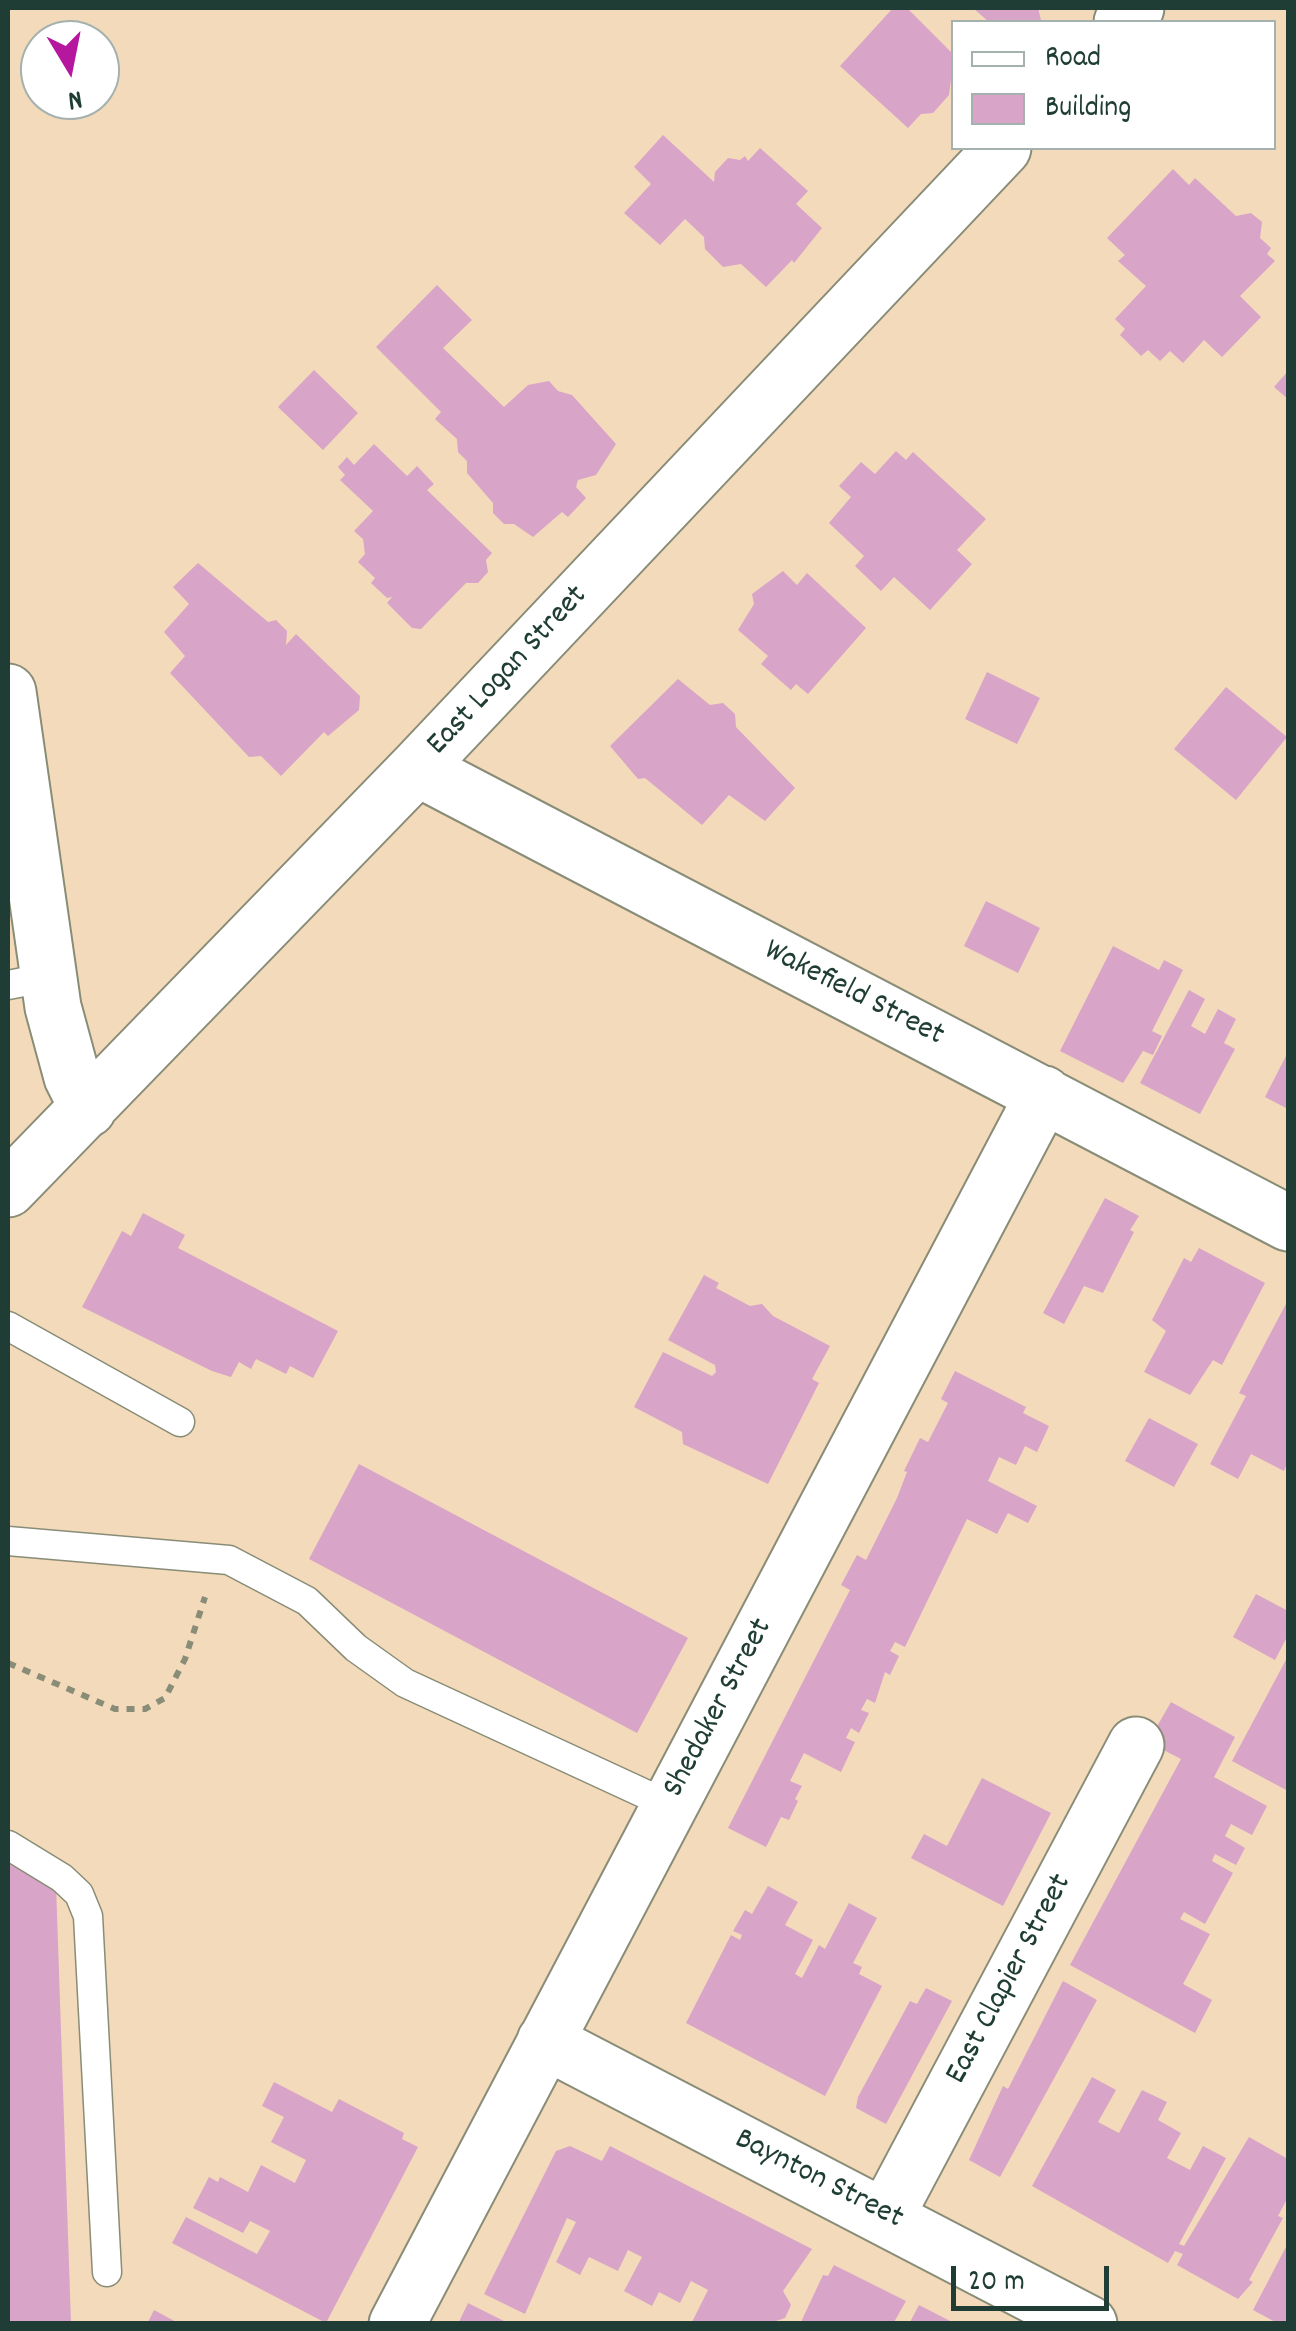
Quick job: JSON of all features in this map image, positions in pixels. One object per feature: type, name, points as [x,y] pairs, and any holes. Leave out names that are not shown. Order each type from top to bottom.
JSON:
[{"type":"street","name":"East Logan Street","points":[[8,1189],[417,768],[1001,150]]},
{"type":"street","points":[[8,692],[28,981],[59,1039],[88,1109]]},
{"type":"street","name":"Wakefield Street","points":[[417,768],[1288,1223]]},
{"type":"street","name":"Shedaker Street","points":[[397,2324],[1044,1094]]},
{"type":"street","name":"East Clapier Street","points":[[886,2216],[1136,1745]]},
{"type":"street","name":"Baynton Street","points":[[545,2041],[1089,2324]]},
{"type":"lane","points":[[8,1326],[180,1422]]},
{"type":"lane","points":[[8,1541],[229,1560],[306,1601],[356,1648],[406,1683],[669,1806]]},
{"type":"lane","points":[[8,1845],[62,1878],[79,1894],[88,1916],[107,2272]]},
{"type":"path","points":[[8,1662],[115,1709],[145,1709],[165,1698],[186,1660],[208,1586],[229,1560]]},
{"type":"building","points":[[893,8],[907,8],[951,52],[949,95],[933,113],[921,114],[908,128],[840,66]]},
{"type":"building","points":[[973,8],[1038,8],[1041,20],[987,20]]},
{"type":"building","points":[[663,135],[714,182],[715,172],[728,158],[740,160],[745,156],[748,161],[760,148],[808,191],[796,204],[822,228],[794,263],[792,260],[766,287],[741,264],[723,267],[705,249],[704,237],[685,219],[660,245],[624,213],[651,184],[634,167]]},
{"type":"building","points":[[1173,169],[1189,185],[1195,178],[1236,216],[1251,213],[1262,222],[1260,238],[1271,248],[1267,254],[1275,261],[1240,296],[1261,317],[1222,357],[1204,340],[1183,363],[1170,351],[1160,361],[1148,350],[1141,356],[1120,335],[1125,329],[1115,319],[1146,286],[1118,261],[1125,255],[1107,238]]},
{"type":"building","points":[[437,285],[472,320],[443,348],[504,407],[528,385],[549,381],[558,391],[572,395],[616,444],[596,475],[578,480],[576,487],[586,498],[568,517],[562,512],[533,537],[514,524],[504,524],[493,513],[493,503],[467,473],[467,461],[458,452],[457,439],[435,419],[441,412],[376,347]]},
{"type":"building","points":[[314,370],[358,413],[323,450],[278,407]]},
{"type":"building","points":[[1288,371],[1288,399],[1274,387]]},
{"type":"building","points":[[374,444],[407,476],[417,466],[434,484],[427,490],[492,553],[486,560],[488,572],[478,583],[466,583],[421,629],[412,628],[387,603],[392,597],[387,598],[371,583],[375,578],[358,562],[365,554],[363,539],[354,531],[373,511],[340,480],[345,475],[338,467],[347,457],[354,465]]},
{"type":"building","points":[[896,451],[906,460],[913,452],[986,519],[957,550],[972,564],[930,610],[894,577],[881,591],[855,566],[864,556],[829,523],[851,497],[839,486],[861,462],[875,474]]},
{"type":"building","points":[[198,563],[268,622],[276,620],[287,631],[286,645],[296,634],[360,696],[359,710],[328,736],[324,732],[281,776],[261,756],[249,757],[170,673],[185,656],[164,632],[189,604],[173,587]]},
{"type":"building","points":[[783,571],[797,585],[807,573],[866,628],[808,694],[796,684],[791,690],[761,664],[768,656],[738,630],[754,604],[752,594]]},
{"type":"building","points":[[987,672],[1040,698],[1017,744],[965,719]]},
{"type":"building","points":[[678,679],[710,705],[723,703],[735,714],[736,727],[795,788],[765,821],[729,795],[702,825],[645,778],[638,779],[610,746]]},
{"type":"building","points":[[1226,687],[1287,737],[1236,800],[1174,749]]},
{"type":"building","points":[[986,901],[1040,928],[1018,973],[964,946]]},
{"type":"building","points":[[1113,946],[1159,970],[1164,960],[1183,970],[1152,1031],[1162,1036],[1153,1055],[1143,1051],[1123,1083],[1060,1051]]},
{"type":"building","points":[[1189,990],[1205,999],[1191,1026],[1205,1034],[1218,1009],[1236,1019],[1224,1043],[1235,1049],[1200,1114],[1140,1083]]},
{"type":"building","points":[[1288,1052],[1288,1109],[1265,1097]]},
{"type":"building","points":[[1105,1198],[1139,1216],[1130,1230],[1134,1232],[1103,1293],[1084,1286],[1064,1324],[1043,1313]]},
{"type":"building","points":[[143,1213],[185,1235],[178,1248],[338,1331],[313,1378],[290,1366],[286,1374],[256,1359],[251,1369],[239,1362],[231,1377],[82,1307],[122,1231],[131,1236]]},
{"type":"building","points":[[1199,1248],[1265,1283],[1222,1365],[1213,1360],[1190,1395],[1144,1372],[1166,1331],[1152,1320],[1184,1258],[1191,1262]]},
{"type":"building","points":[[704,1275],[719,1283],[716,1288],[750,1306],[762,1304],[773,1316],[830,1346],[812,1379],[819,1383],[768,1484],[683,1444],[682,1432],[634,1407],[663,1352],[712,1376],[716,1372],[715,1365],[668,1340]]},
{"type":"building","points":[[1288,1300],[1288,1461],[1284,1471],[1251,1454],[1238,1479],[1210,1464],[1246,1396],[1239,1393]]},
{"type":"building","points":[[955,1371],[1026,1407],[1023,1413],[1049,1426],[1037,1452],[1025,1446],[1016,1465],[999,1457],[988,1481],[1037,1506],[1028,1523],[1008,1513],[997,1534],[967,1519],[905,1647],[895,1642],[890,1651],[899,1656],[890,1675],[885,1672],[875,1703],[867,1699],[861,1710],[869,1713],[859,1733],[851,1728],[846,1738],[855,1742],[841,1772],[804,1753],[790,1781],[802,1786],[795,1799],[798,1801],[789,1820],[781,1817],[766,1847],[728,1828],[850,1590],[841,1585],[857,1555],[866,1560],[897,1498],[907,1472],[904,1471],[920,1438],[928,1442],[948,1403],[941,1399]]},
{"type":"building","points":[[1149,1418],[1198,1444],[1174,1487],[1125,1461]]},
{"type":"building","points":[[359,1464],[688,1638],[637,1733],[309,1559]]},
{"type":"building","points":[[1256,1594],[1288,1611],[1288,1635],[1275,1660],[1233,1637]]},
{"type":"building","points":[[1288,1656],[1288,1791],[1232,1761]]},
{"type":"building","points":[[1171,1702],[1235,1737],[1214,1777],[1267,1806],[1252,1835],[1231,1824],[1225,1836],[1245,1848],[1236,1865],[1215,1854],[1212,1861],[1233,1873],[1205,1924],[1184,1912],[1180,1919],[1210,1934],[1183,1984],[1212,2000],[1195,2033],[1070,1965],[1181,1759],[1148,1742]]},
{"type":"building","points":[[982,1778],[1051,1813],[1003,1906],[911,1858],[924,1834],[947,1846]]},
{"type":"building","points":[[8,1861],[18,1861],[19,1869],[47,1878],[47,1886],[56,1885],[71,2323],[8,2324]]},
{"type":"building","points":[[768,1886],[798,1902],[785,1925],[813,1940],[795,1974],[802,1978],[819,1945],[825,1949],[849,1903],[877,1918],[853,1963],[862,1967],[859,1974],[882,1986],[825,2096],[686,2023],[731,1935],[740,1940],[742,1935],[733,1931],[745,1910],[752,1914]]},
{"type":"building","points":[[1063,1981],[1097,2000],[1000,2177],[969,2160],[1003,2086],[1008,2089]]},
{"type":"building","points":[[926,1988],[952,2001],[886,2124],[856,2108],[858,2097],[910,2001],[917,2004]]},
{"type":"building","points":[[1092,2077],[1116,2090],[1098,2122],[1119,2133],[1142,2090],[1167,2102],[1158,2120],[1181,2133],[1167,2158],[1190,2170],[1203,2146],[1226,2158],[1179,2244],[1184,2246],[1249,2137],[1288,2159],[1288,2197],[1278,2216],[1283,2218],[1249,2280],[1253,2282],[1238,2299],[1177,2265],[1183,2254],[1175,2251],[1168,2263],[1032,2186]]},
{"type":"building","points":[[274,2082],[332,2112],[339,2099],[404,2133],[402,2139],[418,2147],[326,2323],[172,2243],[186,2217],[257,2254],[270,2231],[250,2221],[243,2233],[193,2208],[209,2177],[218,2182],[220,2177],[248,2192],[261,2165],[295,2183],[306,2160],[271,2142],[284,2117],[262,2106]]},
{"type":"building","points":[[570,2146],[602,2161],[610,2146],[812,2249],[783,2291],[791,2305],[785,2318],[767,2324],[691,2324],[708,2290],[691,2281],[680,2303],[659,2292],[652,2306],[624,2291],[642,2257],[628,2250],[618,2271],[589,2257],[580,2275],[556,2262],[576,2222],[567,2218],[525,2314],[484,2294],[556,2151]]},
{"type":"building","points":[[1288,2243],[1288,2324],[1279,2324],[1253,2310]]},
{"type":"building","points":[[834,2265],[906,2301],[893,2324],[800,2324],[823,2275],[828,2276]]},
{"type":"building","points":[[468,2303],[510,2324],[458,2324]]},
{"type":"building","points":[[919,2305],[956,2324],[909,2324]]},
{"type":"building","points":[[154,2310],[180,2324],[147,2324]]}]
